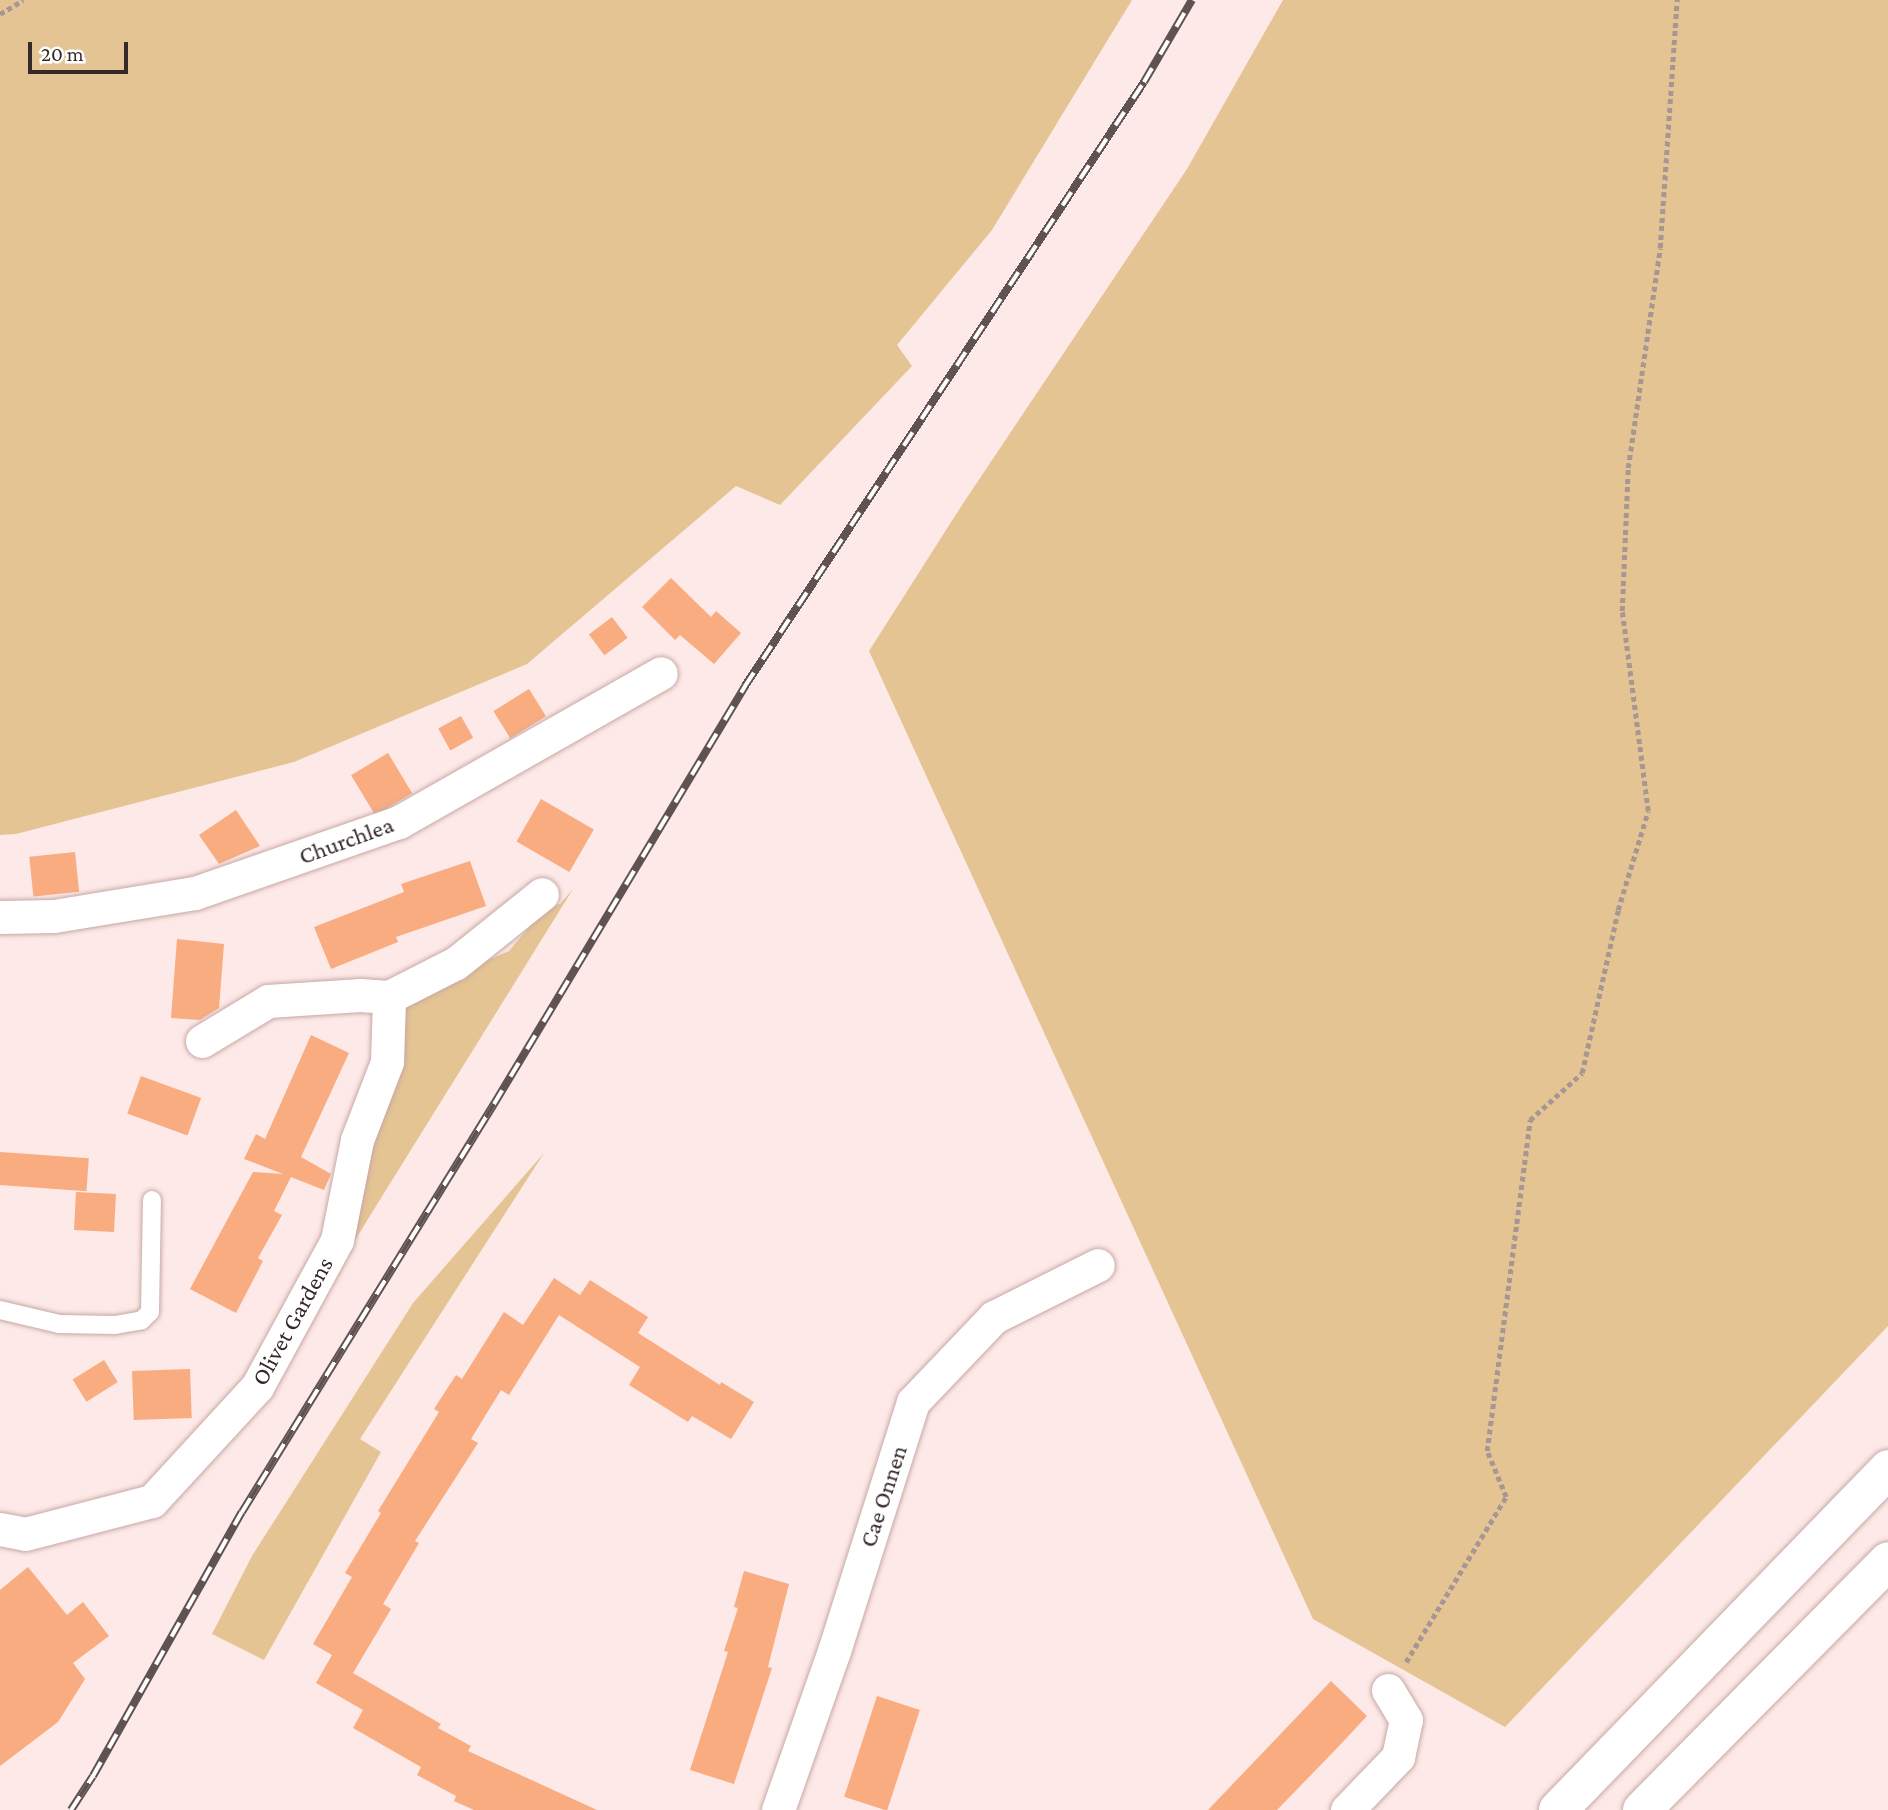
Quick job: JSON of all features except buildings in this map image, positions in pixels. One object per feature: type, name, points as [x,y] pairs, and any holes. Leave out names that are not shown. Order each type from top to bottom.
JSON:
[{"type":"highway","points":[[1558,1810],[1888,1469]]},
{"type":"highway","points":[[1642,1810],[1888,1561]]},
{"type":"street","name":"Churchlea","points":[[0,917],[54,916],[195,892],[399,822],[661,673]]},
{"type":"street","points":[[202,1041],[268,1001],[360,995],[389,997],[456,963],[542,894]]},
{"type":"street","name":"Olivet Gardens","points":[[0,1529],[25,1534],[152,1501],[257,1387],[337,1240],[357,1140],[387,1062],[389,997]]},
{"type":"street","name":"Cae Onnen","points":[[778,1810],[834,1651],[913,1402],[994,1317],[1098,1265]]},
{"type":"street","points":[[1347,1810],[1398,1757],[1406,1720],[1395,1680]]},
{"type":"lane","points":[[0,1310],[59,1324],[115,1325],[142,1320],[150,1312],[152,1200]]},
{"type":"path","points":[[0,14],[23,0]]},
{"type":"path","points":[[1395,1680],[1506,1497],[1487,1451],[1530,1121],[1582,1073],[1618,910],[1648,811],[1622,611],[1628,468],[1660,248],[1677,0]]},
{"type":"shaded area","points":[[0,0],[1132,0],[992,230],[897,345],[912,366],[780,505],[736,486],[527,664],[294,762],[16,834],[0,835]]},
{"type":"shaded area","points":[[1283,0],[1888,0],[1888,1326],[1505,1727],[1313,1619],[869,651],[962,505],[1187,169]]},
{"type":"shaded area","points":[[573,889],[327,1285],[407,1005],[465,978],[481,963],[509,951],[545,908],[560,904]]},
{"type":"shaded area","points":[[544,1153],[360,1439],[381,1452],[264,1660],[212,1634],[252,1556],[413,1303]]},
{"type":"railway","points":[[71,1810],[93,1776],[242,1512],[494,1104],[745,686],[1144,82],[1192,0]]}]
